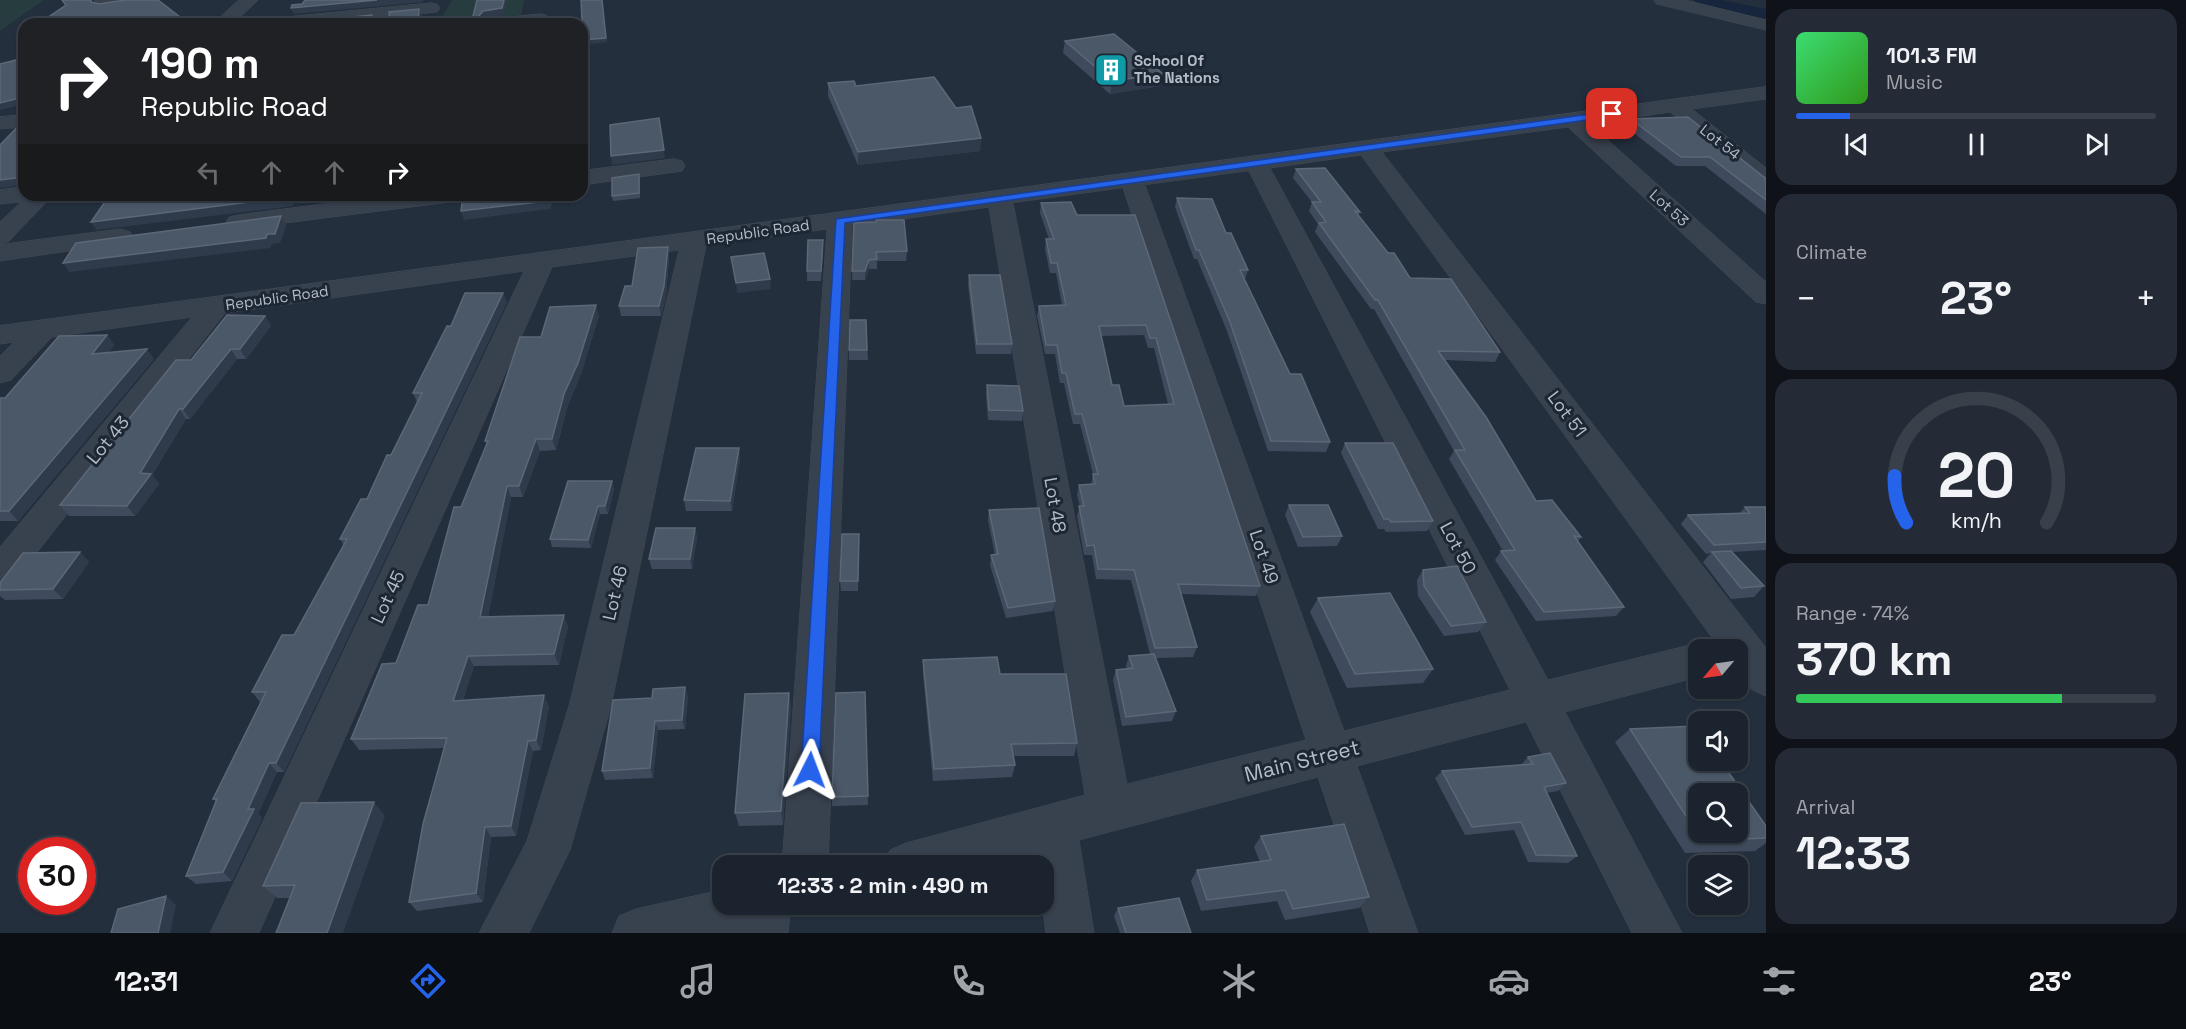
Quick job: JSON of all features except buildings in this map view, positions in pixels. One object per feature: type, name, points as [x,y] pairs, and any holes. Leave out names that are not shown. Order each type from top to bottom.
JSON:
[{"type":"street","points":[[102,2],[121,0]]},
{"type":"street","points":[[229,18],[249,0]]},
{"type":"street","points":[[540,0],[541,18]]},
{"type":"street","points":[[1664,0],[1766,25]]},
{"type":"street","points":[[341,18],[430,11]]},
{"type":"street","name":"Republic Road","points":[[0,335],[1132,182],[1766,93]]},
{"type":"street","name":"Lot 54","points":[[1674,105],[1766,178]]},
{"type":"street","name":"Lot 53","points":[[1572,119],[1766,296]]},
{"type":"street","points":[[0,123],[18,121]]},
{"type":"street","name":"Lot 51","points":[[1367,148],[1749,647],[1766,679]]},
{"type":"street","name":"Lot 50","points":[[1257,164],[1658,933]]},
{"type":"street","points":[[588,177],[674,166]]},
{"type":"street","name":"Lot 49","points":[[1132,182],[1394,933]]},
{"type":"street","points":[[0,197],[18,195]]},
{"type":"street","name":"Lot 48","points":[[1000,200],[1110,810]]},
{"type":"street","points":[[0,236],[35,201]]},
{"type":"street","points":[[213,225],[403,201]]},
{"type":"street","points":[[806,855],[840,221]]},
{"type":"street","points":[[0,253],[142,235]]},
{"type":"street","name":"Lot 46","points":[[503,933],[547,850],[590,706],[694,241]]},
{"type":"street","name":"Lot 45","points":[[234,933],[541,262]]},
{"type":"street","name":"Lot 43","points":[[0,573],[216,306]]},
{"type":"street","points":[[0,373],[42,330]]},
{"type":"street","name":"Main Street","points":[[946,855],[1110,810],[1688,662]]},
{"type":"street","points":[[1054,825],[1070,933]]},
{"type":"street","points":[[636,933],[717,915]]},
{"type":"street","points":[[764,933],[765,915]]},
{"type":"green space","points":[[0,0],[44,0],[18,18],[0,31]]},
{"type":"green space","points":[[452,0],[524,0],[521,16],[441,18]]},
{"type":"waterway","points":[[1701,0],[1766,14]]},
{"type":"place","name":"School Of The Nations","points":[[1111,70]]},
{"type":"route","points":[[810,770],[840,221],[1612,114]]}]
